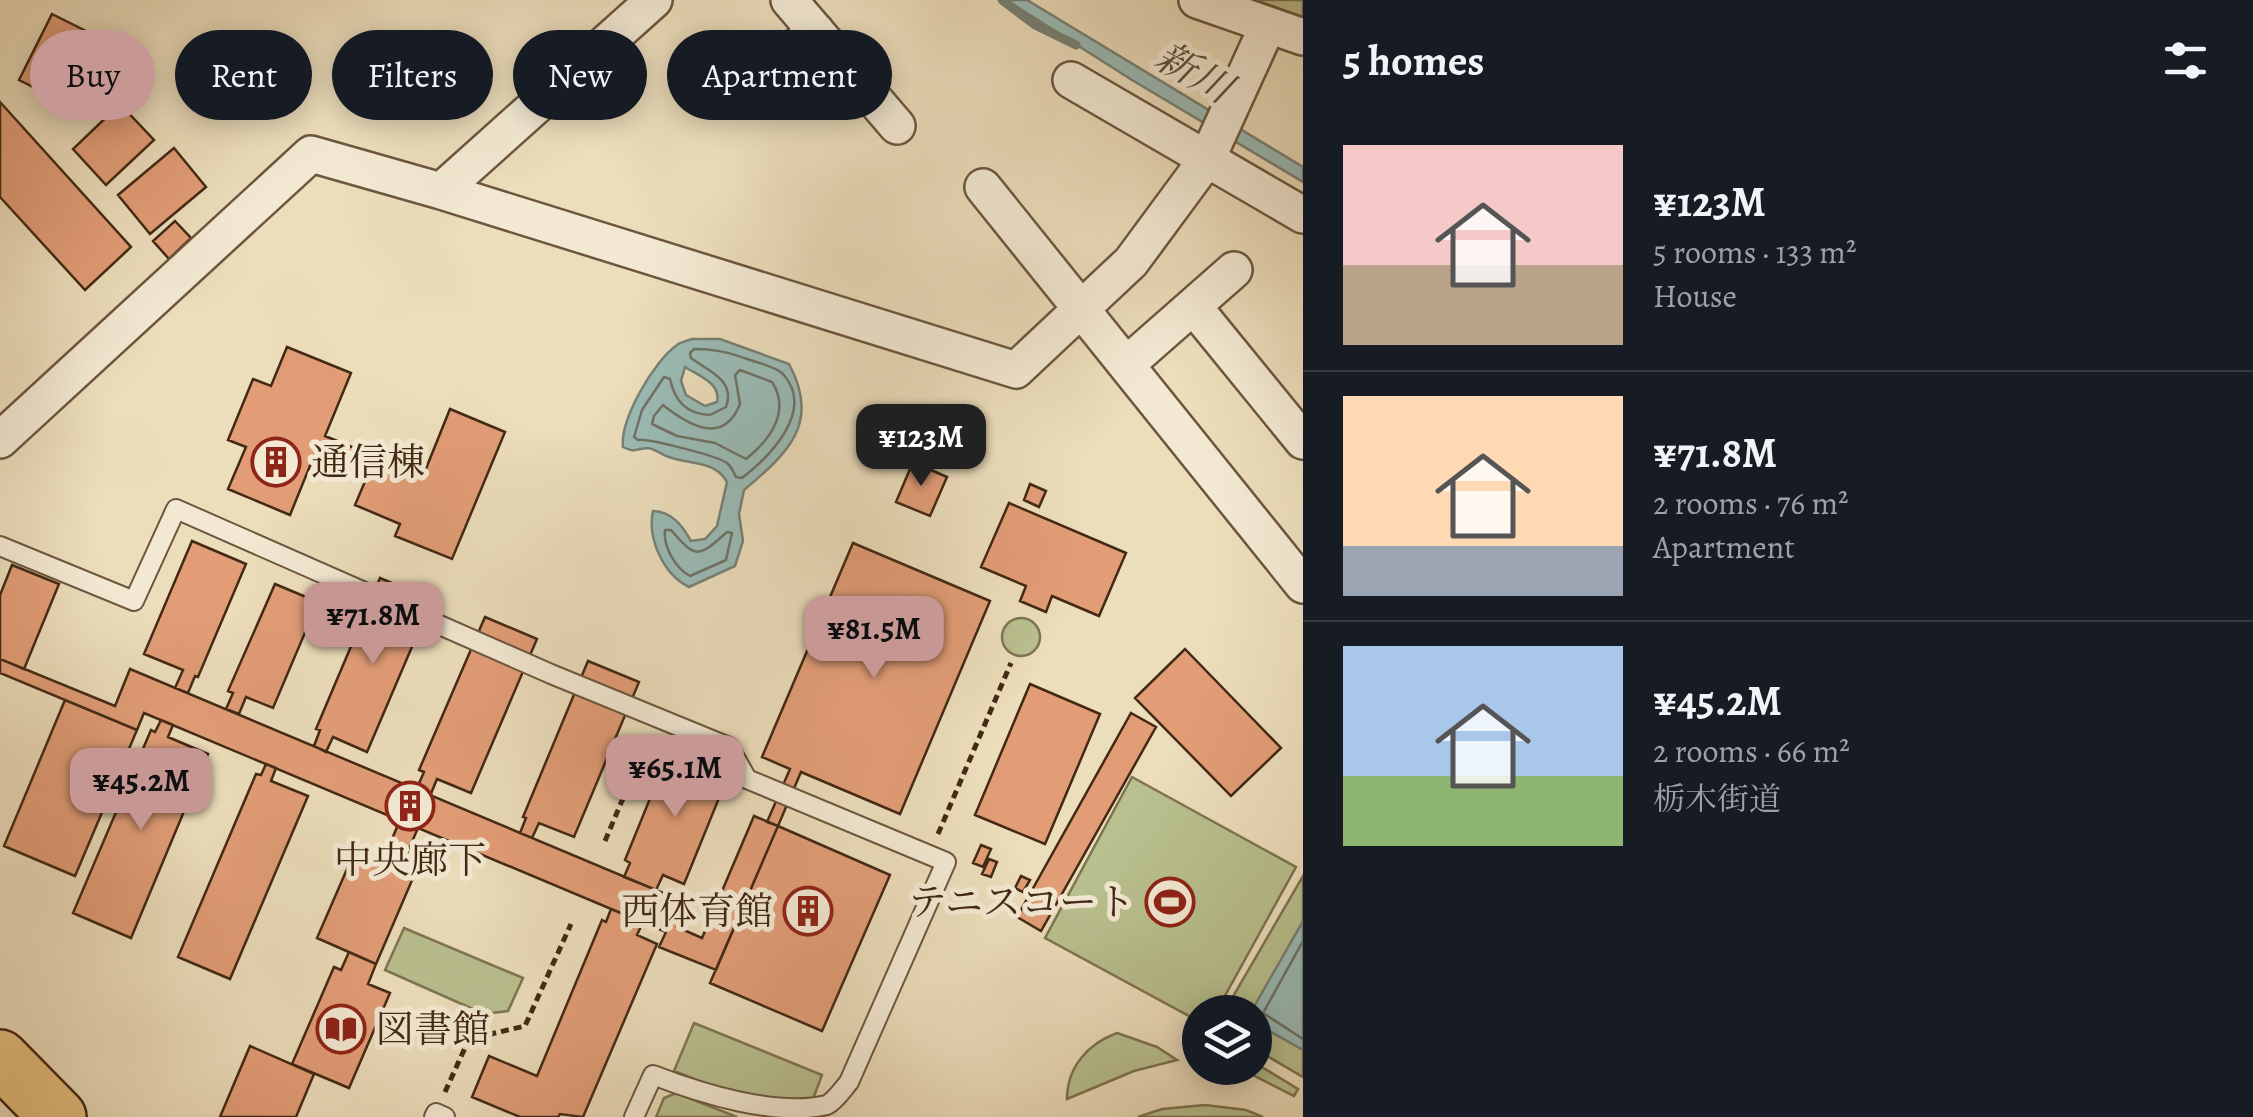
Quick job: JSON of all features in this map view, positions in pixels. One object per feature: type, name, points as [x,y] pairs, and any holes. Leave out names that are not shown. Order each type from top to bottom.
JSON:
[{"type":"main road","points":[[0,1058],[58,1117]]},
{"type":"street","points":[[441,191],[654,0]]},
{"type":"street","points":[[790,0],[815,30]]},
{"type":"street","points":[[1197,0],[1303,38]]},
{"type":"street","points":[[0,440],[311,154],[1016,370],[1131,262],[1217,136],[1268,25]]},
{"type":"street","points":[[1071,80],[1217,136],[1303,215]]},
{"type":"street","points":[[892,120],[897,126]]},
{"type":"street","points":[[983,187],[1303,584]]},
{"type":"street","points":[[1126,364],[1234,270]]},
{"type":"street","points":[[1193,306],[1303,440]]},
{"type":"lane","points":[[0,546],[134,601],[176,510],[728,747],[747,779],[946,862],[850,1082],[827,1105],[793,1116],[759,1116],[653,1074],[634,1117]]},
{"type":"path","points":[[929,855],[1010,662]]},
{"type":"path","points":[[605,841],[657,717]]},
{"type":"path","points":[[438,1116],[469,1039],[525,1026],[571,924]]},
{"type":"green space","points":[[1256,0],[1303,0],[1303,17]]},
{"type":"green space","points":[[1021,618],[1035,623],[1040,637],[1035,651],[1021,656],[1007,651],[1002,637],[1007,623]]},
{"type":"green space","name":"テニスコート","points":[[1132,777],[1296,867],[1225,995],[1182,995],[1182,1012],[1045,938]]},
{"type":"green space","points":[[1303,876],[1303,1077],[1272,1059],[1272,995],[1234,995]]},
{"type":"green space","points":[[404,928],[523,978],[508,1011],[484,1014],[385,970]]},
{"type":"green space","points":[[694,1023],[822,1075],[813,1099],[761,1105],[674,1071]]},
{"type":"green space","points":[[1117,1033],[1157,1047],[1177,1060],[1134,1071],[1067,1099],[1071,1077],[1081,1058]]},
{"type":"green space","points":[[1272,1073],[1298,1089],[1294,1096],[1272,1085]]},
{"type":"green space","points":[[676,1093],[737,1117],[656,1117],[664,1098]]},
{"type":"green space","points":[[1205,1105],[1246,1110],[1263,1117],[1138,1117],[1162,1109]]},
{"type":"water","points":[[1006,0],[1027,0],[1303,167],[1303,182],[1132,80]]},
{"type":"water","points":[[720,339],[789,364],[802,403],[795,435],[786,449],[744,490],[739,514],[743,541],[735,566],[689,587],[672,574],[659,555],[653,511],[676,520],[691,541],[705,539],[717,526],[727,482],[709,467],[650,448],[623,447],[627,422],[649,377],[668,353],[690,340]],"holes":[[[685,367],[712,385],[717,402],[705,406],[686,395],[681,381]]]},
{"type":"water","points":[[1303,921],[1303,1050],[1272,1033],[1272,995],[1261,995]]},
{"type":"building","points":[[52,14],[84,30],[44,30]]},
{"type":"building","points":[[30,58],[30,86],[19,80]]},
{"type":"building","points":[[0,102],[131,247],[85,290],[0,197]]},
{"type":"building","points":[[103,120],[135,120],[154,140],[106,185],[73,149]]},
{"type":"building","points":[[174,148],[206,187],[150,234],[118,195]]},
{"type":"building","points":[[175,221],[191,238],[169,259],[153,241]]},
{"type":"building","name":"通信棟","points":[[287,347],[351,373],[325,436],[423,476],[450,409],[505,432],[452,559],[395,536],[400,524],[355,505],[369,472],[316,451],[290,515],[228,489],[246,447],[228,440],[253,379],[271,386]]},
{"type":"building","points":[[913,462],[947,477],[930,516],[896,502]]},
{"type":"building","points":[[1030,484],[1046,491],[1039,507],[1024,500]]},
{"type":"building","points":[[1009,503],[1126,553],[1099,616],[1052,596],[1046,612],[1020,601],[1026,586],[981,567]]},
{"type":"building","points":[[192,541],[246,564],[188,693],[175,688],[183,670],[144,654]]},
{"type":"building","points":[[853,543],[990,601],[900,814],[801,772],[778,826],[767,822],[790,769],[762,757]]},
{"type":"building","points":[[12,565],[59,584],[24,669],[0,659],[0,595]]},
{"type":"building","points":[[380,578],[432,600],[367,752],[333,737],[326,752],[314,746],[320,730],[316,729]]},
{"type":"building","points":[[275,584],[318,602],[273,708],[246,697],[239,714],[226,709],[233,693],[228,691]]},
{"type":"building","points":[[485,617],[537,639],[471,793],[437,779],[430,796],[416,790],[424,772],[419,770]]},
{"type":"building","points":[[1185,649],[1281,748],[1231,796],[1135,698]]},
{"type":"building","name":"中央廊下","points":[[0,659],[115,706],[130,669],[687,903],[677,927],[702,938],[754,816],[778,826],[716,970],[659,947],[666,932],[144,713],[137,730],[0,673]]},
{"type":"building","points":[[588,661],[639,682],[574,837],[539,823],[532,838],[520,833],[526,818],[523,817]]},
{"type":"building","points":[[1030,684],[1100,714],[1045,844],[975,815]]},
{"type":"building","points":[[65,700],[137,730],[75,876],[4,846]]},
{"type":"building","points":[[1131,713],[1156,727],[1041,931],[1017,917]]},
{"type":"building","points":[[161,720],[173,725],[168,737],[208,754],[131,938],[73,913],[151,730],[155,732]]},
{"type":"building","points":[[671,747],[730,771],[684,884],[663,875],[656,890],[624,877],[630,863],[625,860]]},
{"type":"building","points":[[266,764],[276,768],[271,781],[308,796],[230,979],[178,957],[256,774],[261,775]]},
{"type":"building","points":[[400,820],[418,828],[399,872],[413,878],[376,964],[317,938],[354,853],[381,865]]},
{"type":"building","name":"西体育館","points":[[778,826],[890,875],[822,1031],[710,983]]},
{"type":"building","points":[[981,845],[991,849],[983,867],[973,863]]},
{"type":"building","points":[[989,859],[997,862],[991,877],[982,874]]},
{"type":"building","points":[[1021,876],[1030,880],[1023,892],[1015,888]]},
{"type":"building","points":[[611,909],[643,922],[637,935],[657,944],[583,1117],[520,1117],[472,1097],[489,1056],[537,1076],[602,920],[606,922]]},
{"type":"building","name":"図書館","points":[[349,952],[376,964],[368,984],[390,993],[349,1088],[292,1064],[334,967],[341,970]]},
{"type":"building","points":[[250,1046],[314,1074],[296,1117],[220,1117]]},
{"type":"waterway","name":"新川","points":[[1002,0],[1035,25],[1076,45]]},
{"type":"place","name":"通信棟","points":[[276,462]]},
{"type":"place","name":"中央廊下","points":[[410,806]]},
{"type":"place","name":"テニスコート","points":[[1170,902]]},
{"type":"place","name":"西体育館","points":[[808,911]]},
{"type":"place","name":"図書館","points":[[341,1029]]}]
